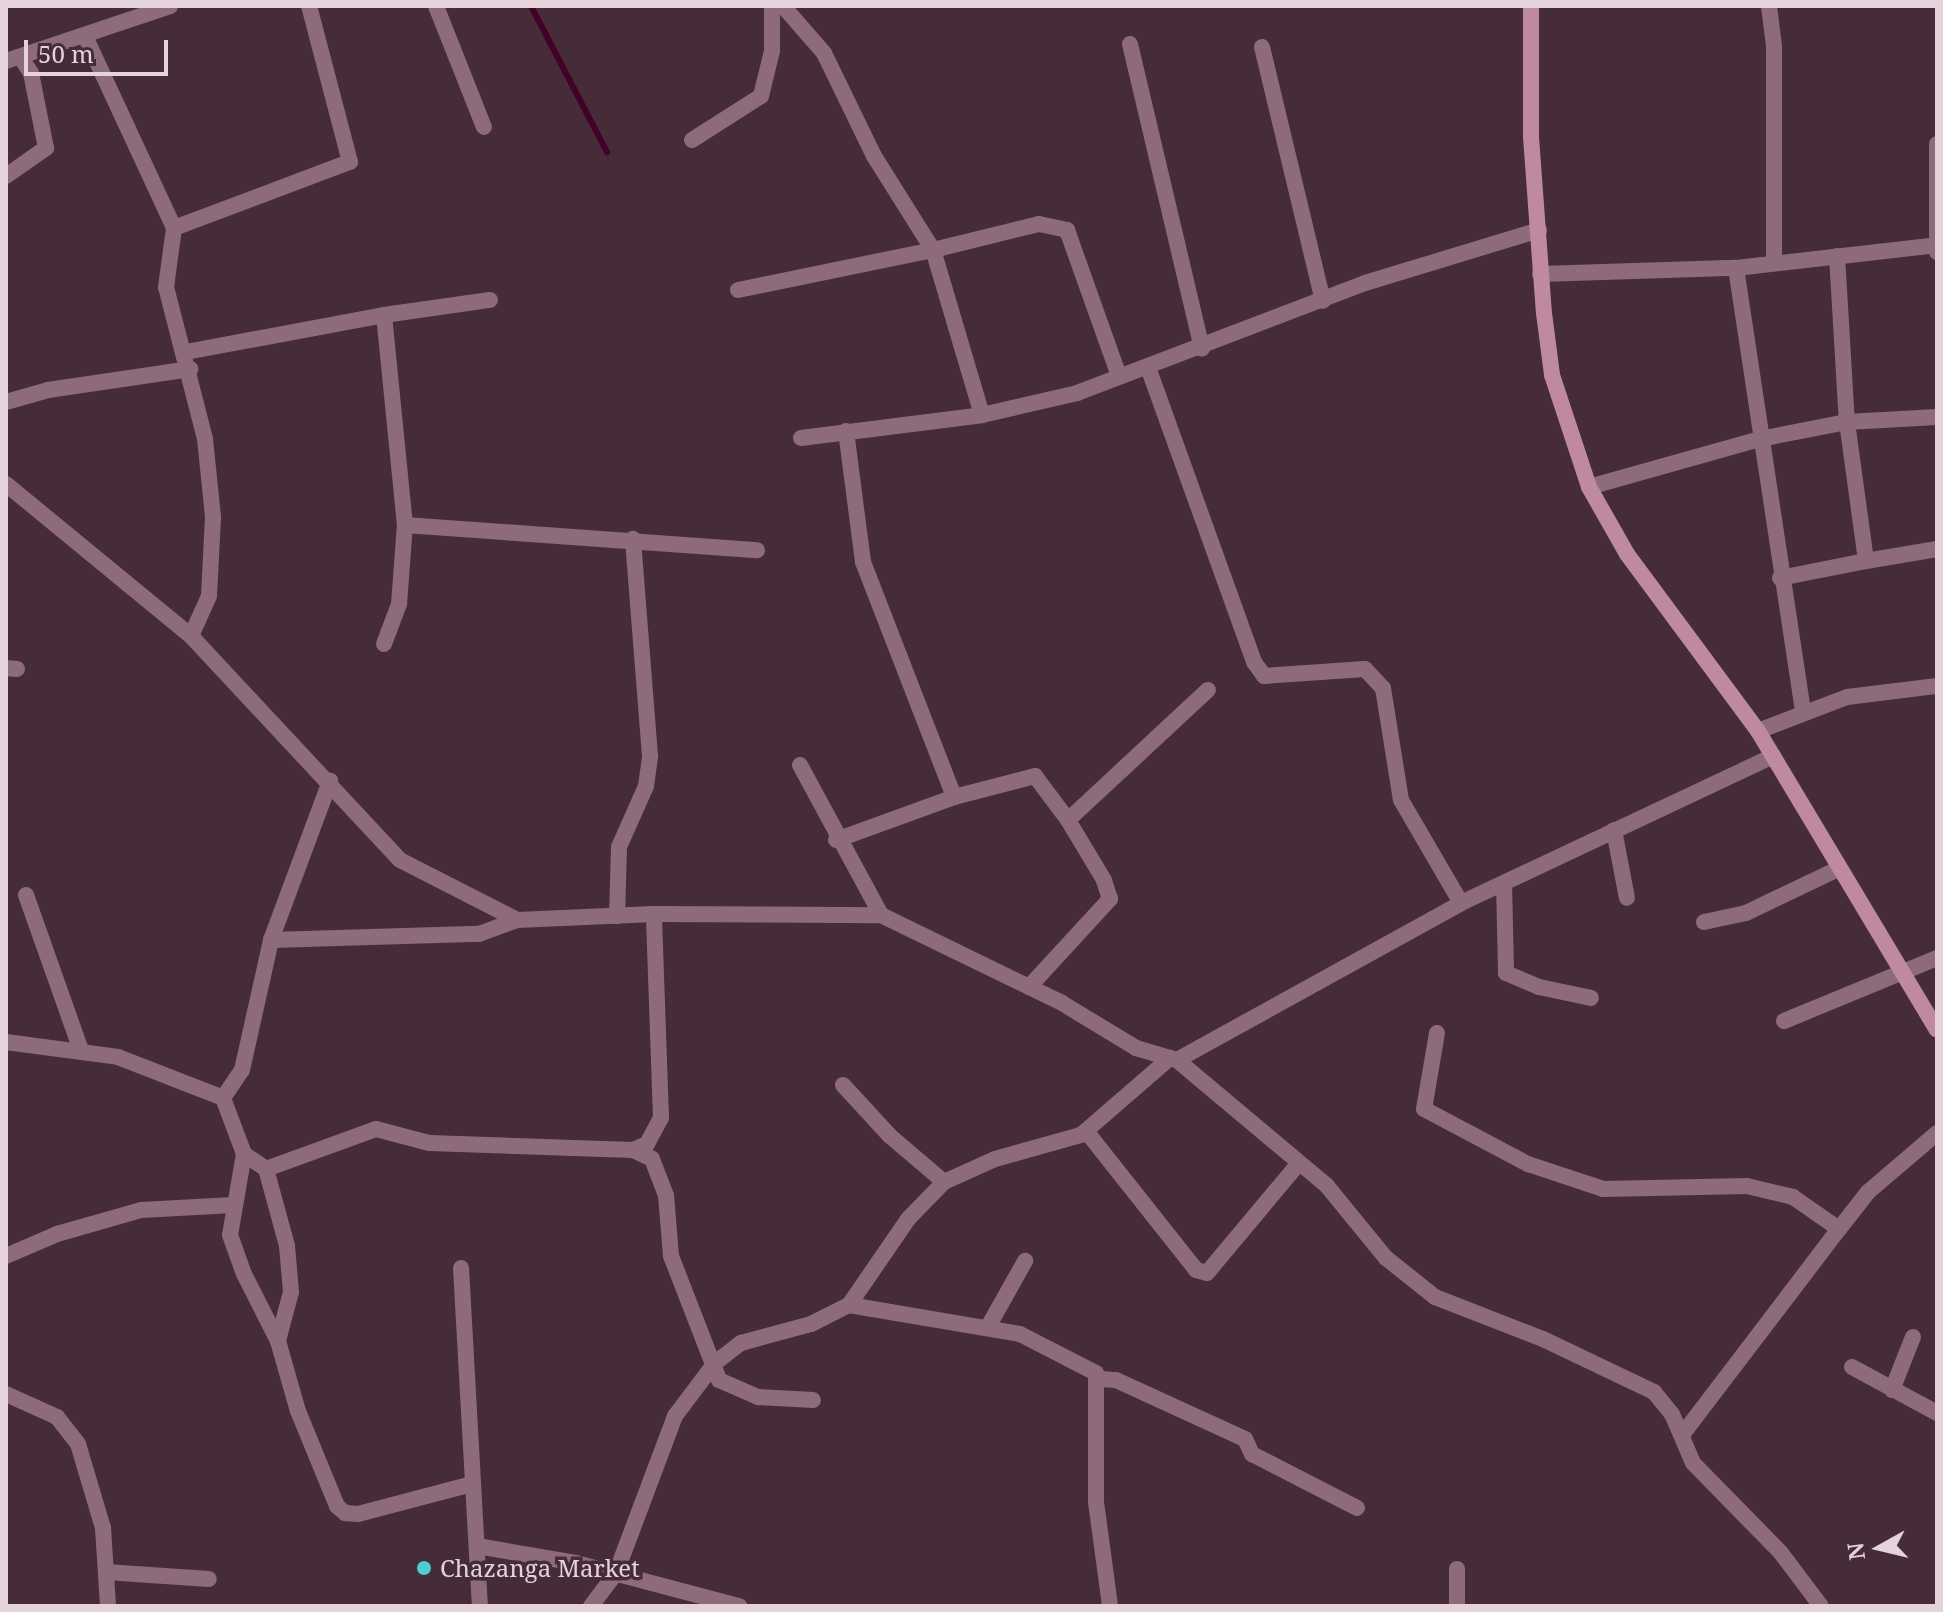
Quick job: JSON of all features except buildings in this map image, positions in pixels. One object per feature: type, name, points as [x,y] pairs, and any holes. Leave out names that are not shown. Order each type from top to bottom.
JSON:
[{"type":"street","points":[[14,60],[170,6]]},
{"type":"street","points":[[174,228],[350,162],[309,6]]},
{"type":"street","points":[[436,6],[484,127]]},
{"type":"street","points":[[692,140],[761,96],[772,51],[772,6]]},
{"type":"street","points":[[783,6],[824,53],[874,156],[933,250],[982,415]]},
{"type":"street","points":[[1531,6],[1540,274],[1552,375],[1589,487],[1627,554],[1758,731],[1937,1030]]},
{"type":"street","points":[[1769,6],[1774,46],[1774,260]]},
{"type":"street","points":[[85,36],[174,228],[166,287],[186,352],[205,439],[213,517],[209,596],[191,636]]},
{"type":"street","points":[[1130,44],[1202,349]]},
{"type":"street","points":[[1262,47],[1323,301]]},
{"type":"street","points":[[6,176],[46,148],[31,73],[14,60]]},
{"type":"street","points":[[1937,144],[1937,252]]},
{"type":"street","points":[[738,290],[933,250],[1039,224],[1067,230],[1119,376]]},
{"type":"street","points":[[801,438],[982,415],[1077,393],[1119,376],[1149,370],[1323,301],[1539,230]]},
{"type":"street","points":[[1540,274],[1736,268],[1774,260],[1937,245]]},
{"type":"street","points":[[1837,256],[1847,422],[1866,561]]},
{"type":"street","points":[[1736,268],[1780,578],[1803,712]]},
{"type":"street","points":[[186,352],[384,315],[490,300]]},
{"type":"street","points":[[384,315],[405,525],[399,604],[384,644]]},
{"type":"street","points":[[6,402],[48,390],[190,369]]},
{"type":"street","points":[[1149,370],[1254,662],[1264,676],[1365,669],[1383,688],[1401,800],[1461,903]]},
{"type":"street","points":[[1589,487],[1760,439],[1847,422],[1937,417]]},
{"type":"street","points":[[846,431],[863,562],[954,797]]},
{"type":"street","points":[[6,484],[191,636],[330,781],[400,860],[517,920]]},
{"type":"street","points":[[405,525],[757,550]]},
{"type":"street","points":[[617,916],[619,847],[646,786],[650,756],[633,539]]},
{"type":"street","points":[[1780,578],[1937,549]]},
{"type":"street","points":[[1758,731],[1847,697],[1937,686]]},
{"type":"street","points":[[1068,820],[1208,690]]},
{"type":"street","points":[[591,1606],[616,1573],[675,1416],[715,1363],[741,1343],[811,1324],[849,1305],[908,1219],[944,1182],[995,1159],[1086,1131],[1173,1059],[1461,903],[1773,756]]},
{"type":"street","points":[[800,765],[836,840],[881,915]]},
{"type":"street","points":[[836,840],[954,797],[1035,776],[1068,820],[1104,880],[1110,899],[1029,987]]},
{"type":"street","points":[[223,1098],[242,1070],[271,940],[330,781]]},
{"type":"street","points":[[1614,830],[1627,898]]},
{"type":"street","points":[[1704,922],[1746,913],[1838,869]]},
{"type":"street","points":[[1504,883],[1506,973],[1591,998]]},
{"type":"street","points":[[26,895],[81,1050]]},
{"type":"street","points":[[266,1169],[376,1129],[429,1143],[643,1149],[661,1118],[654,914]]},
{"type":"street","points":[[271,940],[479,934],[517,920],[654,914],[881,915],[1029,987],[1136,1048],[1173,1059],[1327,1186],[1386,1258],[1435,1297],[1637,1382],[1654,1392],[1682,1435],[1693,1463],[1713,1488],[1781,1553],[1821,1606]]},
{"type":"street","points":[[1784,1021],[1900,970],[1937,958]]},
{"type":"street","points":[[1437,1033],[1424,1109],[1495,1149],[1603,1189],[1747,1186],[1778,1193],[1793,1197],[1839,1229]]},
{"type":"street","points":[[6,1042],[118,1057],[223,1098],[244,1154],[230,1235],[244,1274],[278,1341],[298,1411],[337,1506],[345,1513],[472,1484]]},
{"type":"street","points":[[843,1085],[890,1136],[944,1182]]},
{"type":"street","points":[[1086,1131],[1196,1270],[1207,1273],[1299,1163]]},
{"type":"street","points":[[1682,1435],[1868,1192],[1937,1133]]},
{"type":"street","points":[[633,1150],[652,1159],[666,1195],[671,1256],[715,1363],[719,1380],[758,1397],[813,1400]]},
{"type":"street","points":[[244,1154],[266,1169],[287,1246],[291,1292],[278,1341]]},
{"type":"street","points":[[6,1256],[57,1234],[141,1210],[233,1205]]},
{"type":"street","points":[[988,1327],[1025,1261]]},
{"type":"street","points":[[461,1268],[480,1606]]},
{"type":"street","points":[[849,1305],[988,1327],[1038,1341],[1089,1367],[1100,1379],[1116,1380],[1245,1439],[1252,1454],[1357,1508]]},
{"type":"street","points":[[1892,1390],[1913,1337]]},
{"type":"street","points":[[1852,1367],[1937,1413]]},
{"type":"street","points":[[1100,1379],[1096,1502],[1110,1606]]},
{"type":"street","points":[[6,1394],[57,1417],[78,1444],[103,1528],[108,1606]]},
{"type":"street","points":[[477,1546],[616,1573],[739,1606]]},
{"type":"street","points":[[1457,1569],[1457,1606]]},
{"type":"street","points":[[106,1572],[209,1579]]},
{"type":"waterway","points":[[531,6],[607,152]]},
{"type":"place","name":"Chazanga Market","points":[[424,1568]]}]
